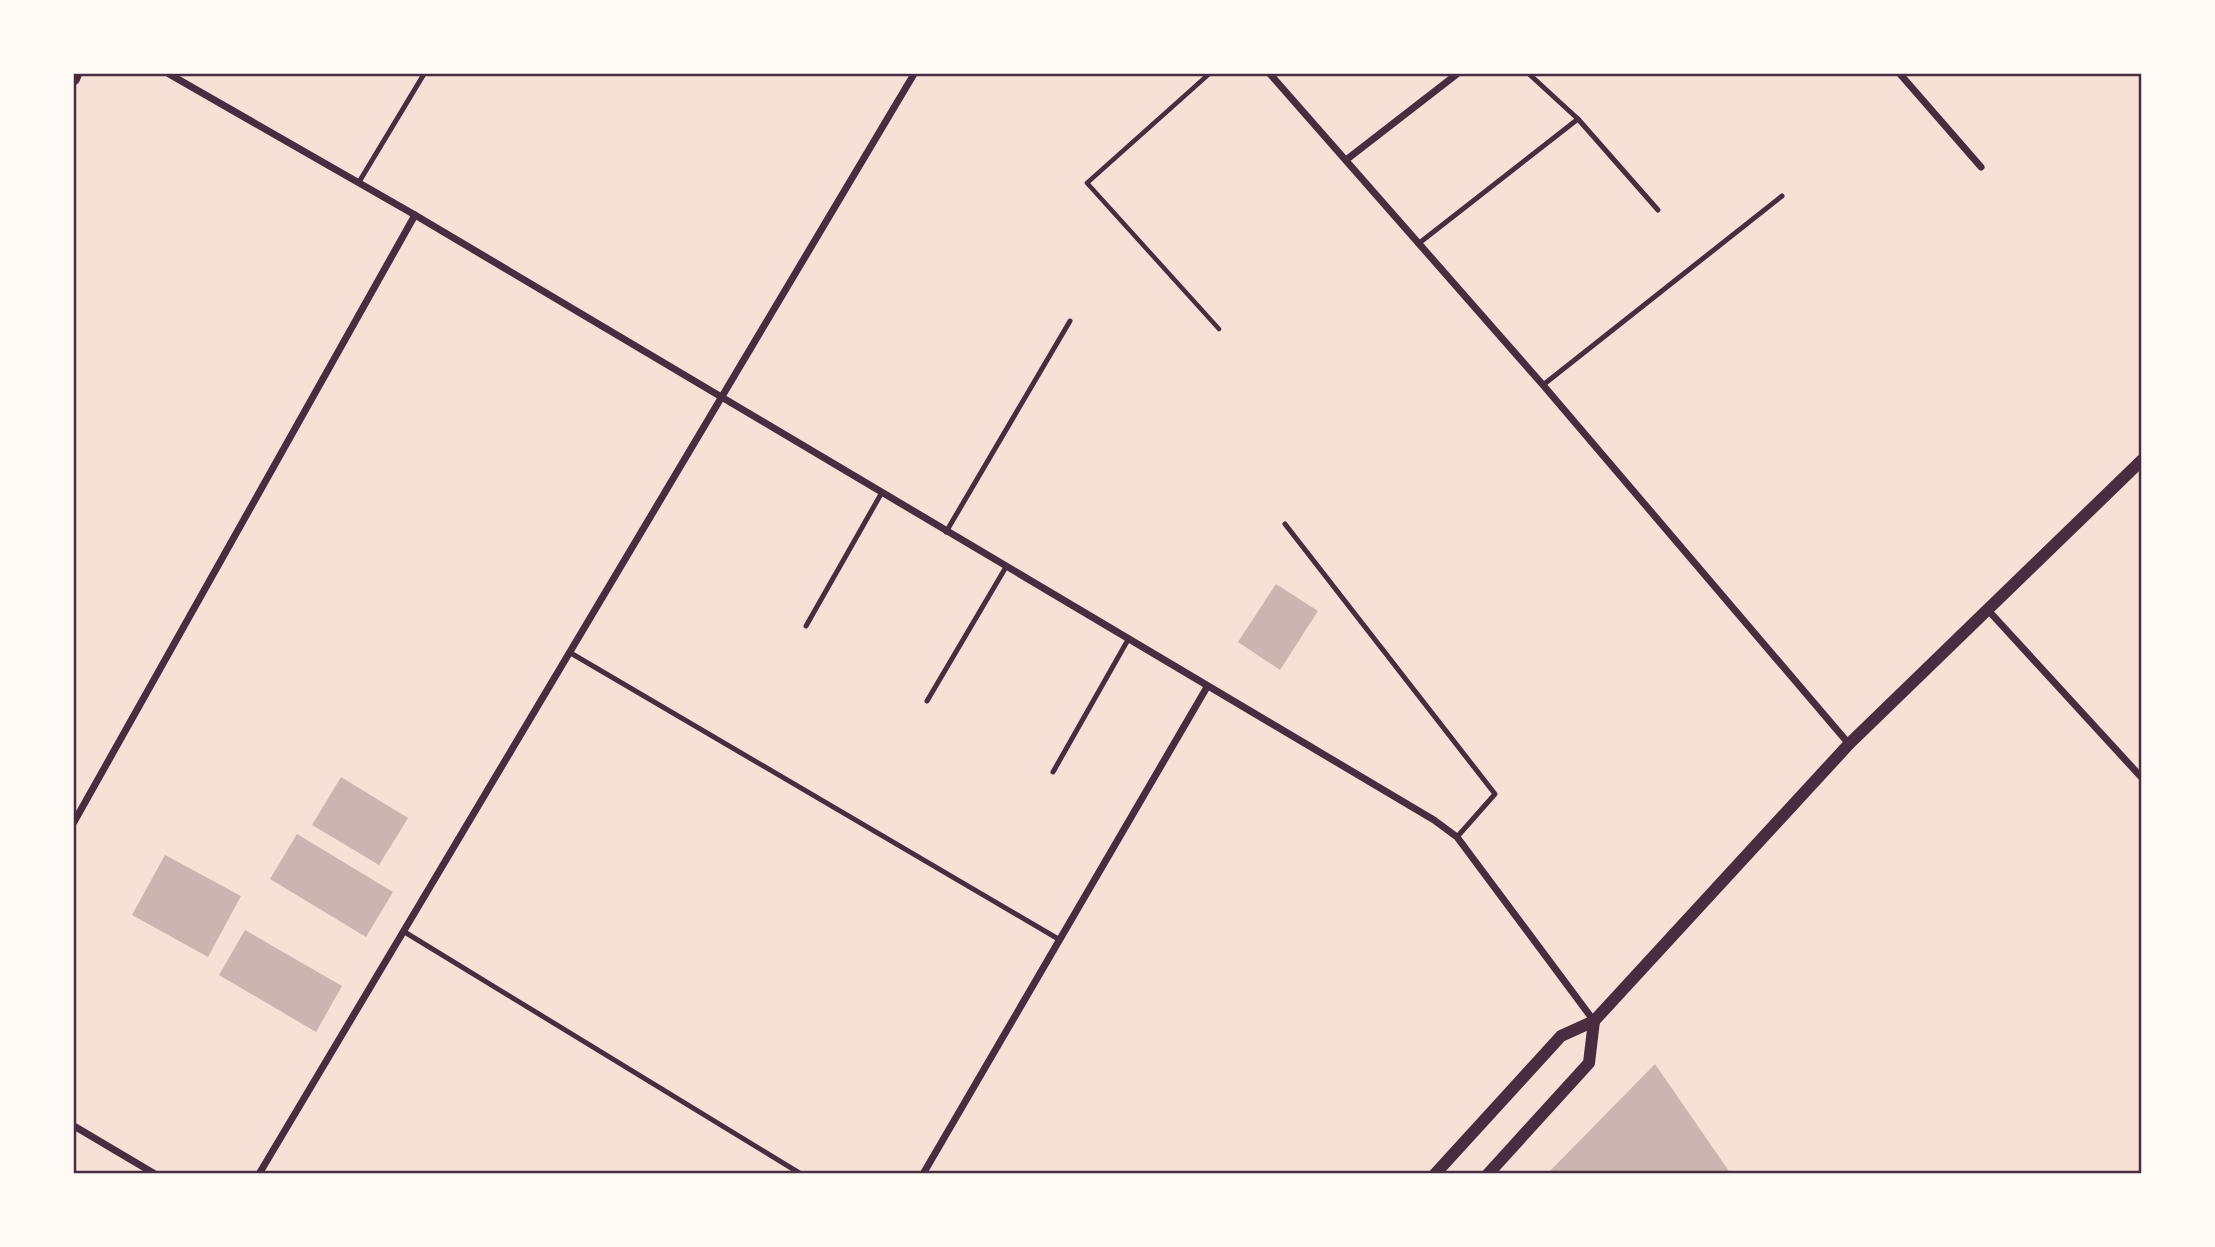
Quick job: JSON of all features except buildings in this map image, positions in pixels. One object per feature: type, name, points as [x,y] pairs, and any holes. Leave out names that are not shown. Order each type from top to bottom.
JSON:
[{"type":"street","points":[[74,79],[76,74]]},
{"type":"street","points":[[169,74],[415,215],[881,494],[1129,638],[1457,837],[1594,1021],[1590,1063],[1488,1174]]},
{"type":"street","points":[[259,1174],[914,74]]},
{"type":"street","points":[[1270,74],[1543,385],[1849,744]]},
{"type":"street","points":[[1346,160],[1457,74]]},
{"type":"street","points":[[1900,74],[1981,166]]},
{"type":"street","points":[[74,822],[415,215]]},
{"type":"street","points":[[1435,1174],[1561,1036],[1594,1021],[1849,744],[2141,460]]},
{"type":"street","points":[[1987,609],[2141,778]]},
{"type":"street","points":[[923,1174],[1207,687]]},
{"type":"street","points":[[74,1126],[155,1174]]},
{"type":"lane","points":[[359,182],[424,74]]},
{"type":"lane","points":[[1529,74],[1578,119],[1658,210]]},
{"type":"lane","points":[[1418,244],[1578,119]]},
{"type":"lane","points":[[1543,385],[1782,196]]},
{"type":"lane","points":[[946,532],[1070,321]]},
{"type":"lane","points":[[806,626],[881,494]]},
{"type":"lane","points":[[1285,524],[1495,794],[1457,837]]},
{"type":"lane","points":[[927,701],[1006,567]]},
{"type":"lane","points":[[1053,772],[1129,638]]},
{"type":"lane","points":[[569,652],[1060,940]]},
{"type":"lane","points":[[403,932],[802,1174]]},
{"type":"path","points":[[1209,74],[1087,183],[1219,329]]}]
